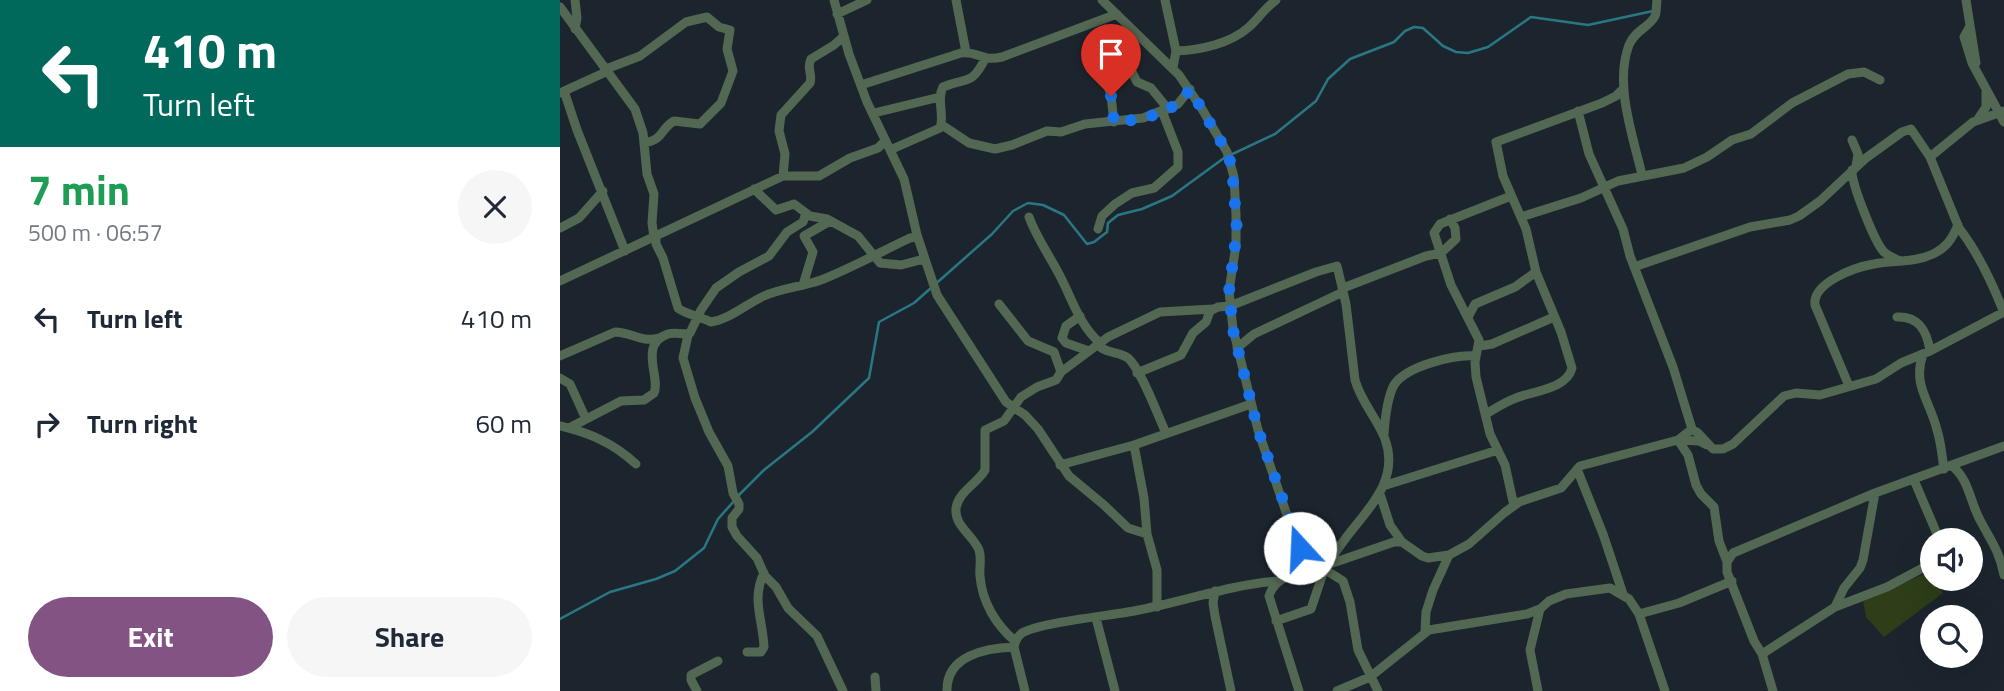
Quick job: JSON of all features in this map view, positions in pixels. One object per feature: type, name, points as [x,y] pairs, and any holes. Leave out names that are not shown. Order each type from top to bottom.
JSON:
[{"type":"street","points":[[575,0],[575,29]]},
{"type":"street","points":[[834,0],[861,85],[904,179],[933,287],[951,318],[1001,395],[1038,429],[1069,476],[1128,528],[1147,534]]},
{"type":"street","points":[[837,14],[867,0]]},
{"type":"street","points":[[956,0],[966,52]]},
{"type":"street","points":[[1102,0],[1173,68],[1190,89],[1229,156],[1234,181],[1237,230],[1230,306],[1237,348],[1258,430],[1300,548],[1303,559],[1301,569]]},
{"type":"street","points":[[1165,0],[1176,51],[1173,68]]},
{"type":"street","points":[[1176,51],[1193,50],[1231,38],[1249,28],[1276,0]]},
{"type":"street","points":[[1642,175],[1624,88],[1628,48],[1632,38],[1654,18],[1657,0]]},
{"type":"street","points":[[1966,0],[1969,29],[1974,40],[1975,62],[2004,122]]},
{"type":"street","points":[[560,7],[635,109],[641,124],[647,174],[654,194],[652,223],[656,244],[678,308],[683,313],[714,322],[765,296],[818,281],[918,237]]},
{"type":"street","points":[[861,85],[966,52],[985,59],[1002,57],[1117,14]]},
{"type":"street","points":[[625,251],[562,92],[640,56],[686,22],[707,17],[719,27],[730,30],[727,50],[733,71],[721,103],[704,123],[694,125],[674,121],[657,140],[643,143]]},
{"type":"street","points":[[783,176],[785,154],[779,131],[781,115],[810,83],[808,67],[811,59],[844,36]]},
{"type":"street","points":[[1096,47],[1111,96],[1114,122]]},
{"type":"street","points":[[1098,229],[1102,216],[1115,204],[1132,193],[1154,188],[1178,167],[1178,152],[1165,110],[1151,88],[1137,82],[1130,68],[1110,55],[1100,58]]},
{"type":"street","points":[[890,150],[937,130],[942,125],[940,97],[943,87],[971,79],[985,59]]},
{"type":"street","points":[[1521,217],[1581,198],[1618,181],[1684,168],[1732,140],[1751,134],[1792,103],[1848,74],[1864,72],[1880,80]]},
{"type":"street","points":[[1978,119],[1986,107],[1986,85]]},
{"type":"street","points":[[1486,414],[1517,397],[1560,382],[1571,373],[1569,356],[1536,272],[1521,217],[1500,167],[1496,142],[1547,125],[1616,96],[1624,88]]},
{"type":"street","points":[[942,125],[969,142],[995,149],[1047,131],[1061,132],[1085,124],[1143,118],[1178,104],[1190,89]]},
{"type":"street","points":[[874,113],[940,97]]},
{"type":"street","points":[[1990,97],[2004,102]]},
{"type":"street","points":[[1578,111],[1590,154],[1623,229],[1634,267],[1665,345],[1692,429],[1713,449],[1723,449],[1733,444],[1784,397],[1796,393],[1820,395],[1876,379],[1901,363],[2004,312],[1986,270],[1958,225],[1930,156],[1913,131],[1908,129],[1854,168],[1820,201],[1799,216],[1750,227],[1634,267]]},
{"type":"street","points":[[1930,156],[1978,119],[2001,112]]},
{"type":"street","points":[[1852,140],[1858,155],[1854,168],[1859,201],[1879,245],[1885,253],[1898,260]]},
{"type":"street","points":[[560,281],[783,176],[819,176],[850,158],[878,148],[885,141]]},
{"type":"street","points":[[754,189],[776,210],[794,204],[813,217],[830,221],[860,238],[874,257],[884,264],[901,265],[924,261]]},
{"type":"street","points":[[560,228],[579,218],[603,191]]},
{"type":"street","points":[[1511,196],[1450,219],[1437,226],[1434,233],[1451,285],[1477,333],[1479,346],[1476,377],[1490,434],[1505,465],[1514,506]]},
{"type":"street","points":[[806,213],[803,222],[786,232],[772,254],[716,288],[688,335],[682,354],[695,398],[709,432],[728,466],[733,492],[739,504],[739,509],[732,518],[732,527],[757,558],[764,573],[794,615],[817,636],[843,691]]},
{"type":"street","points":[[1029,217],[1037,238],[1080,316],[1107,352],[1127,357],[1166,433]]},
{"type":"street","points":[[1237,348],[1254,334],[1343,290],[1426,256],[1441,253],[1456,239],[1455,228],[1450,219]]},
{"type":"street","points":[[803,285],[813,252],[804,236],[830,221]]},
{"type":"street","points":[[1951,241],[1958,225]]},
{"type":"street","points":[[1849,386],[1817,310],[1815,296],[1820,288],[1846,274],[1874,264],[1898,260],[1913,261],[1966,236]]},
{"type":"street","points":[[1025,691],[1015,644],[990,611],[980,577],[979,550],[961,526],[956,513],[962,494],[985,470],[985,430],[1004,421],[1012,407],[1027,393],[1056,380],[1062,372],[1099,344],[1160,312],[1230,306],[1337,266],[1343,290],[1354,380],[1384,436],[1388,455],[1381,490],[1325,567],[1311,609],[1276,621]]},
{"type":"street","points":[[1468,317],[1475,304],[1515,287],[1536,272]]},
{"type":"street","points":[[999,304],[1028,341],[1054,352],[1062,372]]},
{"type":"street","points":[[1137,373],[1181,355],[1193,333],[1206,322],[1213,309]]},
{"type":"street","points":[[1080,316],[1066,326],[1062,338],[1066,343],[1089,351]]},
{"type":"street","points":[[1479,346],[1492,344],[1555,317]]},
{"type":"street","points":[[1898,317],[1912,318],[1919,322],[1928,340],[1926,352],[1919,365],[1919,376],[1922,393],[1937,427],[1948,468]]},
{"type":"street","points":[[560,356],[614,332],[644,341],[674,333],[688,335]]},
{"type":"street","points":[[564,428],[621,401],[643,400],[654,393],[656,381],[650,359],[659,338]]},
{"type":"street","points":[[1384,436],[1392,390],[1399,379],[1425,365],[1476,356]]},
{"type":"street","points":[[1901,363],[1919,376]]},
{"type":"street","points":[[560,379],[570,384],[586,419]]},
{"type":"street","points":[[1060,465],[1134,445],[1251,404]]},
{"type":"street","points":[[564,428],[577,429],[610,444],[636,464]]},
{"type":"street","points":[[1678,440],[1692,429]]},
{"type":"street","points":[[1381,490],[1390,525],[1402,542],[1428,558],[1449,555],[1475,539],[1514,506],[1561,488],[1577,469],[1585,464],[1678,440],[1699,441],[1708,445]]},
{"type":"street","points":[[1678,440],[1688,455],[1696,485],[1714,507],[1727,572],[1754,641],[1762,654],[1773,691]]},
{"type":"street","points":[[1134,445],[1144,498],[1147,534],[1157,570],[1157,607]]},
{"type":"street","points":[[1727,562],[1733,553],[1875,493],[2004,446]]},
{"type":"street","points":[[1381,490],[1498,450]]},
{"type":"street","points":[[1948,468],[1958,471],[1968,490],[1980,520],[2002,559],[2004,575]]},
{"type":"street","points":[[1577,469],[1623,594],[1639,614],[1665,691]]},
{"type":"street","points":[[1914,480],[1934,528]]},
{"type":"street","points":[[1835,607],[1843,588],[1863,561],[1875,493]]},
{"type":"street","points":[[1298,691],[1269,596],[1272,586],[1301,569],[1325,567],[1387,544],[1402,542]]},
{"type":"street","points":[[1425,632],[1426,612],[1449,555]]},
{"type":"street","points":[[1325,567],[1343,581],[1350,602],[1358,650],[1378,691]]},
{"type":"street","points":[[1762,654],[1835,607],[1887,587],[1920,569]]},
{"type":"street","points":[[747,652],[761,652],[764,647],[757,604],[758,585],[764,573]]},
{"type":"street","points":[[947,691],[949,675],[962,659],[991,648],[1015,644],[1024,632],[1157,607],[1215,591],[1279,581]]},
{"type":"street","points":[[1639,614],[1679,603],[1732,581]]},
{"type":"street","points":[[1337,691],[1370,677],[1403,653],[1425,632],[1527,614],[1566,594],[1610,588],[1623,594]]},
{"type":"street","points":[[1215,591],[1215,616],[1231,691]]},
{"type":"street","points":[[1538,691],[1530,650],[1540,609]]},
{"type":"street","points":[[1096,618],[1115,691]]},
{"type":"street","points":[[1754,641],[1781,642]]},
{"type":"street","points":[[697,691],[691,675],[718,661]]},
{"type":"street","points":[[875,677],[876,691]]},
{"type":"green space","points":[[1920,576],[1920,591],[1943,593],[1927,605],[1920,605],[1920,610],[1884,637],[1866,617],[1863,601]]},
{"type":"waterway","points":[[738,496],[869,378],[879,322],[914,303],[992,234],[1013,211],[1028,203],[1043,205],[1064,215],[1087,244],[1094,242],[1107,232],[1108,223],[1118,215],[1142,209],[1172,196],[1224,158],[1275,134],[1316,101],[1328,79],[1350,59],[1394,42],[1405,31],[1414,27],[1423,28],[1443,46],[1456,52],[1468,53],[1488,47],[1531,17],[1588,25],[1653,11]]},
{"type":"waterway","points":[[560,619],[610,592],[675,571],[704,548],[718,519],[734,501]]},
{"type":"route","points":[[1111,96],[1114,122],[1143,118],[1168,109],[1185,98],[1190,89],[1227,152],[1234,177],[1237,230],[1229,291],[1233,330],[1258,430],[1300,548]]}]
